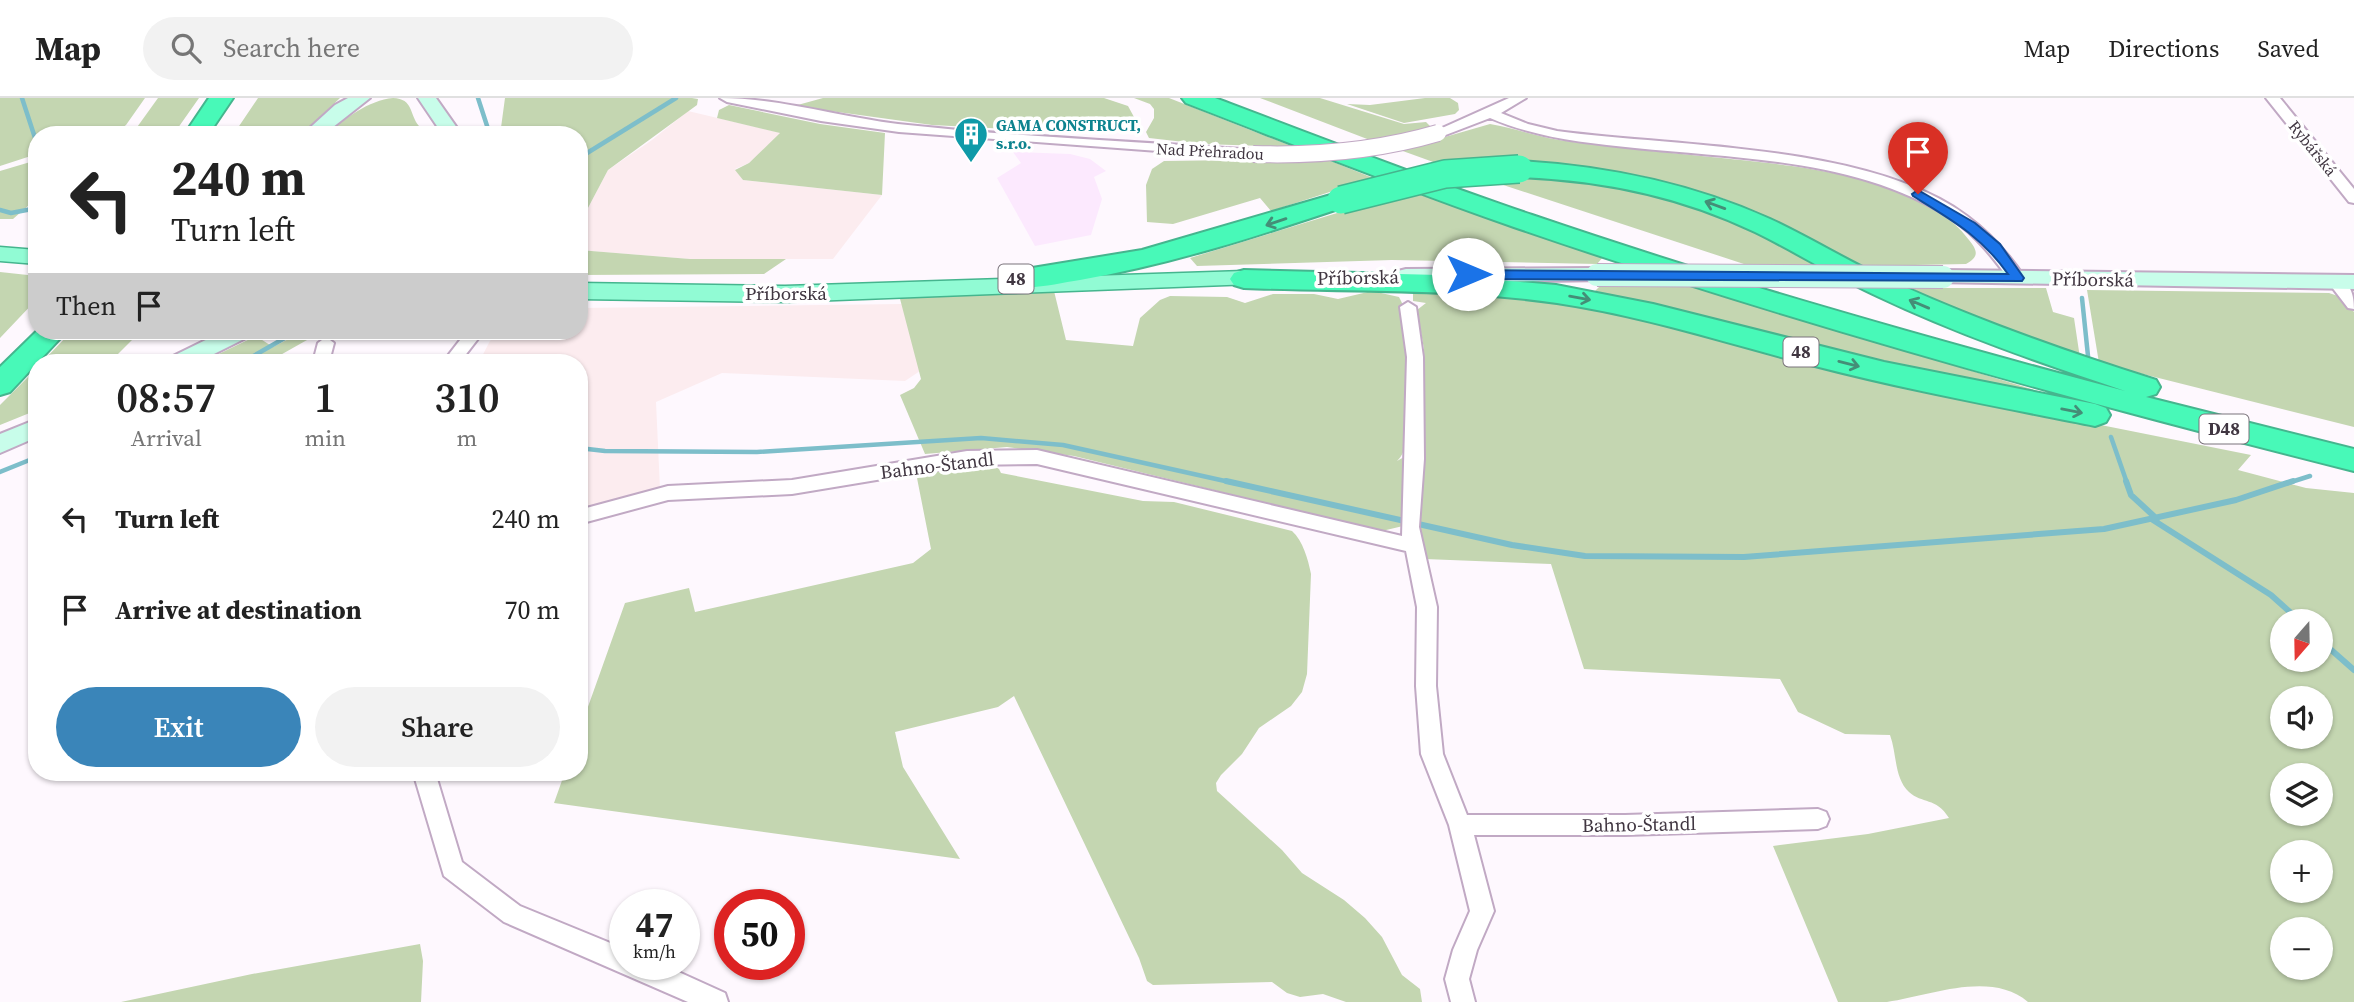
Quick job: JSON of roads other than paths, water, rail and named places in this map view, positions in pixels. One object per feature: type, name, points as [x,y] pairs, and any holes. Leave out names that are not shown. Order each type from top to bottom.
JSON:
[{"type":"highway","points":[[202,126],[221,98]]},
{"type":"highway","points":[[225,126],[243,98]]},
{"type":"highway","name":"D48","points":[[1194,98],[1415,183],[1654,264],[2083,392],[2354,463]]},
{"type":"highway","name":"D48","points":[[1232,98],[1533,208],[1736,272],[1935,333],[2354,443]]},
{"type":"highway","points":[[1020,279],[1080,272],[1138,261],[1259,228],[1341,200],[1445,174],[1518,169],[1606,176],[1695,198],[1744,217],[1850,272],[1956,320],[2117,377],[2286,427]]},
{"type":"highway","name":"48","points":[[1244,279],[1328,283],[1435,283],[1558,294],[1647,313],[1894,375],[2354,463]]},
{"type":"highway","points":[[0,356],[28,327]]},
{"type":"highway","points":[[30,354],[44,340]]},
{"type":"highway","points":[[0,385],[28,356]]},
{"type":"main road","points":[[322,126],[361,98]]},
{"type":"main road","points":[[427,98],[447,126]]},
{"type":"main road","points":[[0,254],[28,256]]},
{"type":"main road","points":[[0,264],[28,266]]},
{"type":"main road","name":"Příborská","points":[[588,282],[788,284],[1020,279],[1597,275],[2345,282]]},
{"type":"main road","name":"Příborská","points":[[588,292],[811,293],[1244,279]]},
{"type":"main road","points":[[196,354],[224,340]]},
{"type":"main road","points":[[0,444],[28,431]]},
{"type":"street","name":"Nad Přehradou","points":[[727,98],[821,117],[899,128],[1253,154],[1353,152],[1398,144],[1438,133],[1519,98]]},
{"type":"street","name":"Rybářská","points":[[2273,98],[2354,199]]},
{"type":"street","points":[[1489,113],[1512,124],[1557,135],[1806,162],[1872,176],[1946,208],[1995,247],[2017,278]]},
{"type":"street","points":[[2345,282],[2354,304]]},
{"type":"street","points":[[1408,307],[1415,357],[1415,459],[1411,530],[1427,607],[1426,686],[1432,754],[1460,825],[1482,911],[1465,950],[1457,979],[1463,1002]]},
{"type":"street","points":[[457,354],[469,340]]},
{"type":"street","points":[[323,354],[326,344]]},
{"type":"street","name":"Bahno-Štandl","points":[[588,515],[667,493],[792,487],[967,458],[1038,457],[1411,530]]},
{"type":"street","points":[[427,781],[452,868],[512,914],[609,954]]},
{"type":"street","name":"Bahno-Štandl","points":[[1460,825],[1625,825],[1818,819]]},
{"type":"street","points":[[667,980],[716,1002]]},
{"type":"waterway","points":[[22,98],[31,126]]},
{"type":"waterway","points":[[478,98],[487,126]]},
{"type":"waterway","points":[[588,152],[676,98]]},
{"type":"waterway","points":[[0,210],[11,213],[28,210]]},
{"type":"waterway","points":[[2082,298],[2088,356]]},
{"type":"waterway","points":[[257,354],[281,340]]},
{"type":"waterway","points":[[2111,437],[2127,483]]},
{"type":"waterway","points":[[588,449],[757,452],[981,438],[1063,445],[1234,483]]},
{"type":"waterway","points":[[0,472],[28,461]]},
{"type":"waterway","points":[[2288,483],[2310,476]]},
{"type":"waterway","points":[[1226,481],[1512,545],[1585,556],[1744,557],[2104,529],[2156,518]]},
{"type":"waterway","points":[[2126,481],[2131,495],[2156,518]]},
{"type":"waterway","points":[[2156,518],[2236,500],[2293,481]]},
{"type":"waterway","points":[[2153,520],[2271,595],[2287,609]]},
{"type":"waterway","points":[[2333,651],[2354,670]]},
{"type":"place","name":"GAMA CONSTRUCT, s.r.o.","points":[[971,164]]}]
